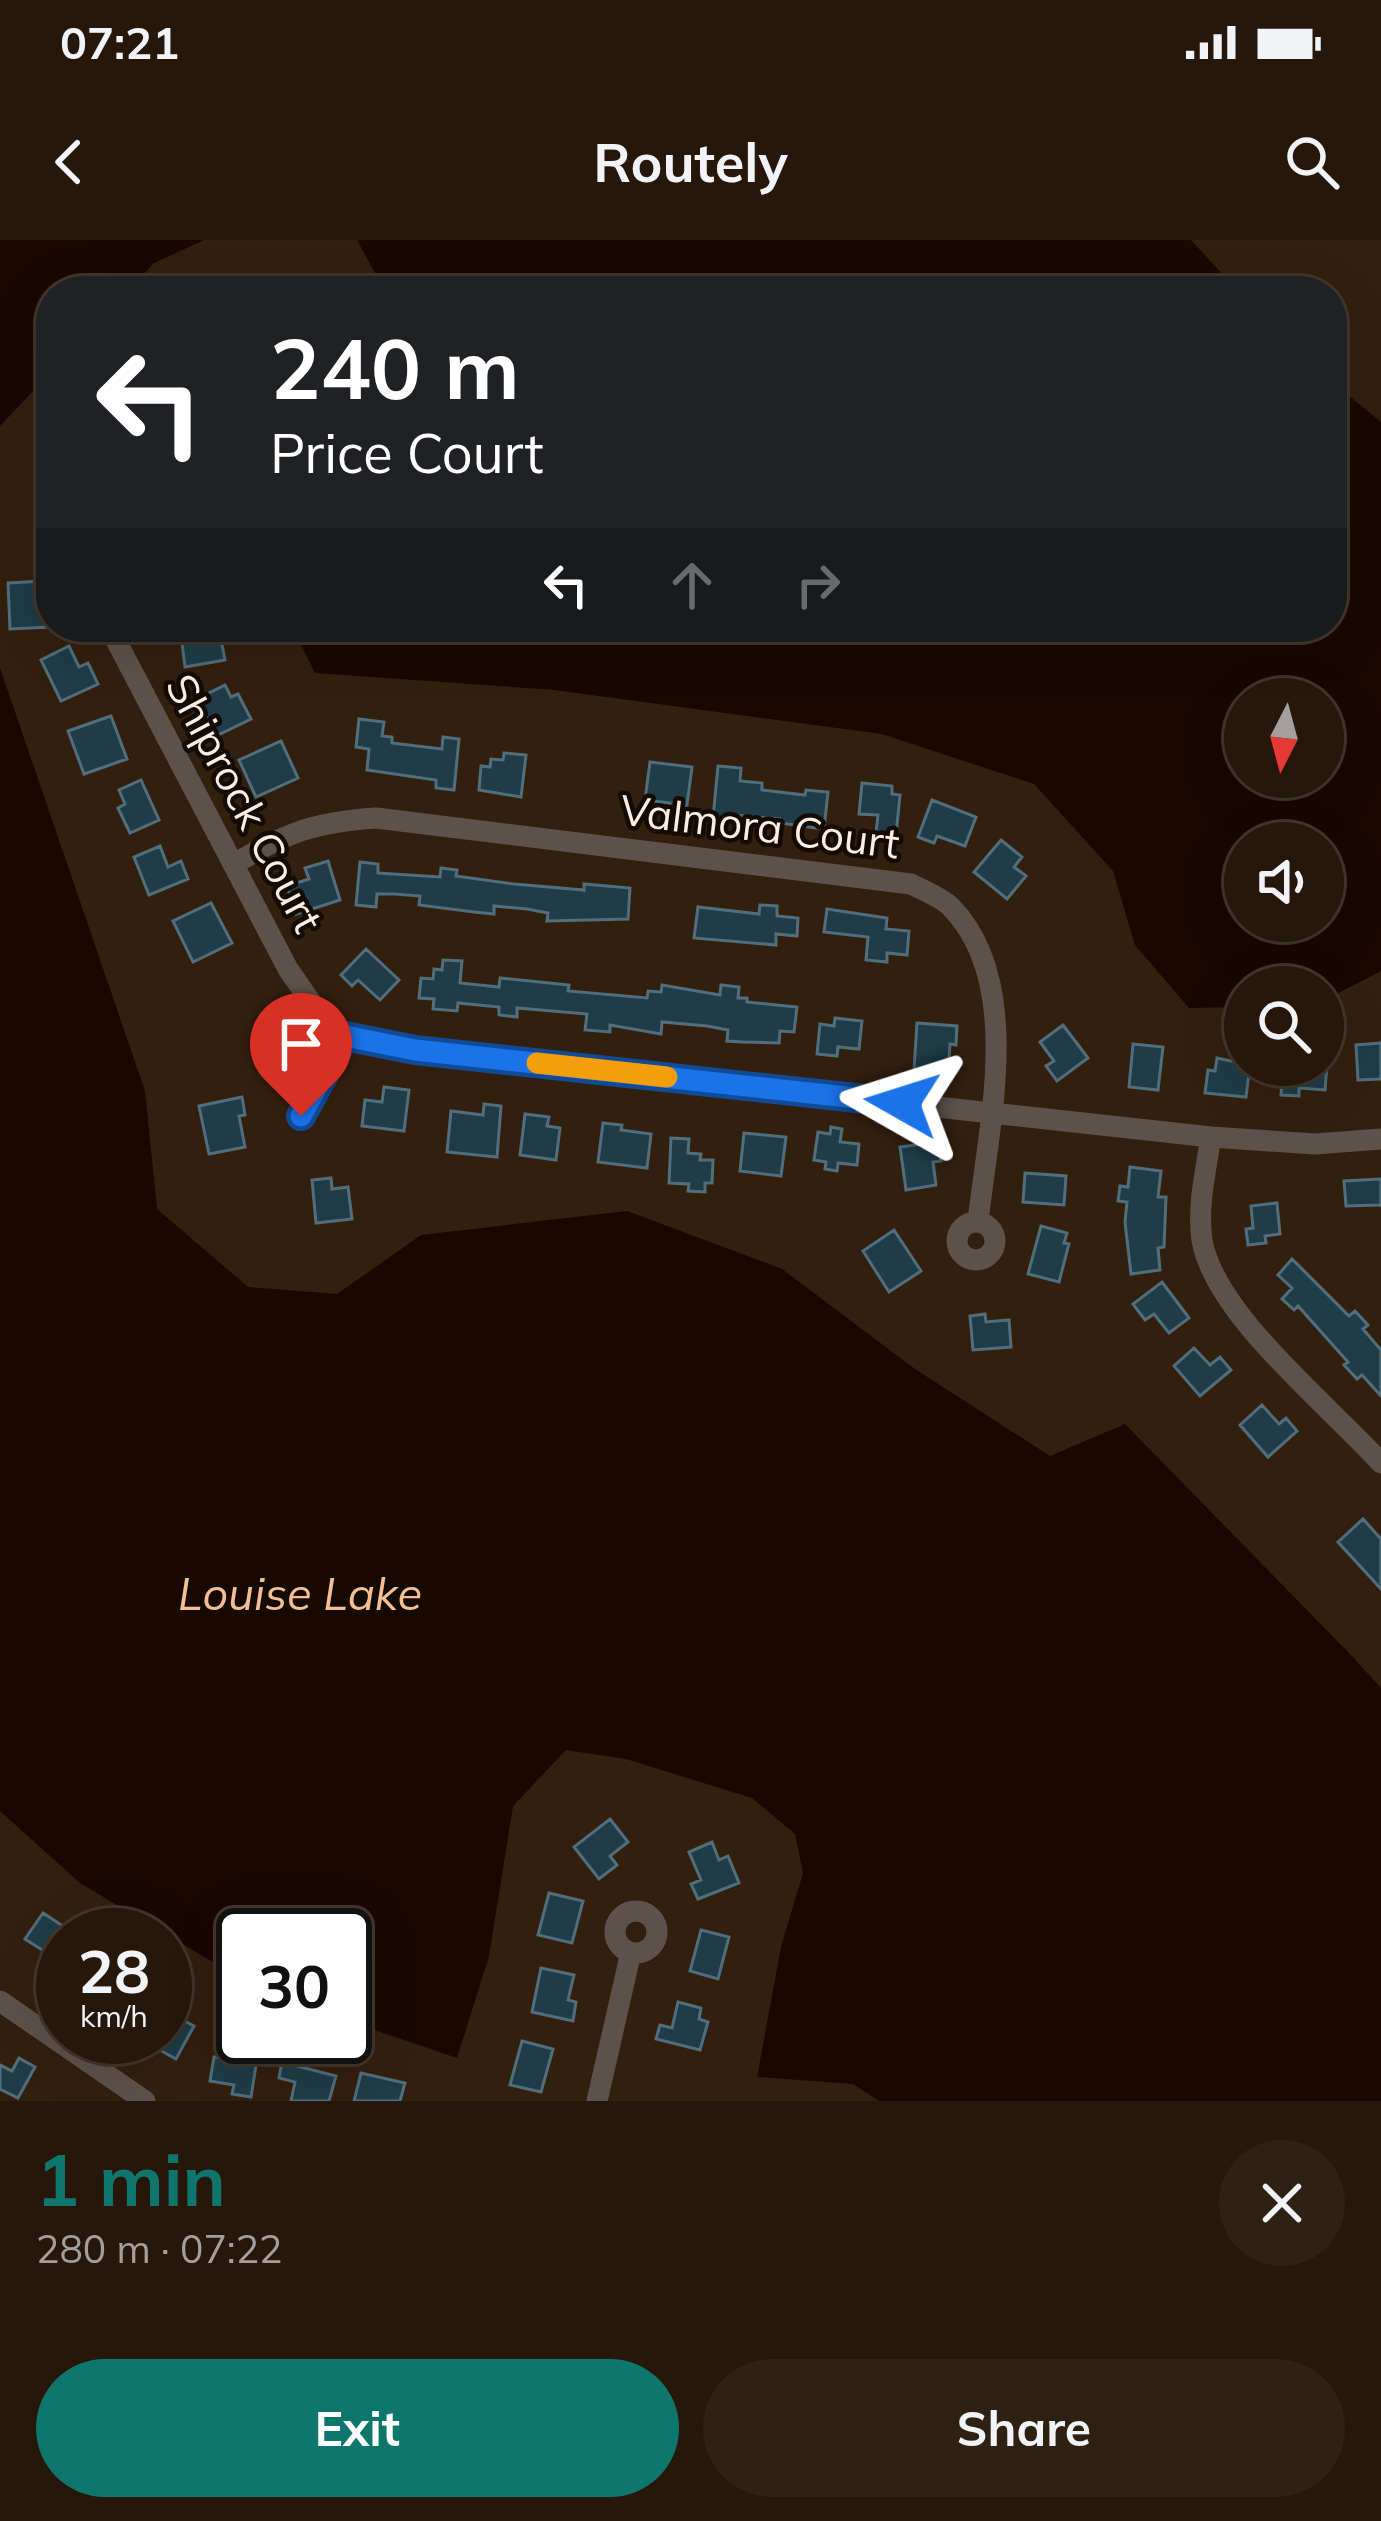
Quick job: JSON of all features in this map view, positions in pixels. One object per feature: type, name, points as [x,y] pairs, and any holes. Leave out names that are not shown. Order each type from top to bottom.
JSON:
[{"type":"street","name":"Shiprock Court","points":[[117,642],[288,969],[313,1005],[345,1036]]},
{"type":"street","name":"Valmora Court","points":[[236,863],[273,841],[325,822],[376,818],[911,884],[949,904],[974,936],[991,974],[997,1009],[978,1222]]},
{"type":"street","points":[[301,1116],[345,1036],[415,1050],[1211,1137],[1315,1144],[1381,1139]]},
{"type":"street","points":[[1211,1137],[1202,1239],[1212,1270],[1232,1308],[1378,1455]]},
{"type":"street","points":[[597,2101],[631,1952]]},
{"type":"street","points":[[0,2001],[145,2101]]},
{"type":"water","points":[[0,240],[204,240],[154,263],[142,276],[36,276],[36,388],[0,426]]},
{"type":"water","points":[[357,240],[1191,240],[1224,276],[377,276]]},
{"type":"water","points":[[1347,394],[1381,422],[1381,971],[1344,990],[1344,966],[1224,966],[1224,1007],[1189,1008],[1135,945],[1113,871],[1034,784],[882,734],[554,690],[315,673],[300,642],[1347,642]]},
{"type":"water","name":"Louise Lake","points":[[0,668],[145,1091],[157,1209],[248,1287],[337,1294],[421,1235],[627,1211],[782,1269],[915,1369],[1050,1456],[1125,1424],[1346,1650],[1381,1688],[1381,2101],[879,2101],[853,2084],[757,2077],[781,1947],[803,1873],[795,1834],[752,1798],[626,1759],[566,1750],[513,1806],[489,1956],[457,2058],[372,2029],[372,1908],[216,1908],[216,1964],[192,1950],[192,1908],[122,1908],[80,1883],[0,1811]]},
{"type":"building","points":[[36,581],[36,628],[10,629],[8,583]]},
{"type":"building","points":[[182,642],[221,642],[225,660],[185,667]]},
{"type":"building","points":[[69,646],[79,667],[88,663],[98,684],[61,701],[41,660]]},
{"type":"building","points":[[225,685],[231,697],[238,694],[251,719],[216,736],[197,699]]},
{"type":"building","points":[[111,716],[127,759],[84,774],[68,731]]},
{"type":"building","points":[[359,719],[384,722],[382,736],[392,737],[392,743],[442,749],[443,737],[459,739],[454,790],[436,788],[436,780],[367,770],[369,749],[356,747]]},
{"type":"building","points":[[281,741],[298,778],[256,797],[239,760]]},
{"type":"building","points":[[504,753],[526,755],[521,797],[479,790],[481,766],[490,767],[491,759],[503,760]]},
{"type":"building","points":[[650,762],[692,767],[686,812],[669,810],[670,803],[645,800]]},
{"type":"building","points":[[718,766],[741,768],[740,781],[762,783],[762,790],[805,795],[806,790],[828,792],[824,829],[780,823],[780,819],[713,818]]},
{"type":"building","points":[[141,780],[159,820],[130,833],[118,808],[125,804],[119,790]]},
{"type":"building","points":[[862,783],[892,786],[892,794],[900,795],[896,835],[876,833],[878,815],[859,814]]},
{"type":"building","points":[[932,800],[976,817],[965,846],[937,836],[934,843],[918,837]]},
{"type":"building","points":[[1001,840],[1022,857],[1014,867],[1026,876],[1007,899],[974,872]]},
{"type":"building","points":[[160,846],[168,867],[181,861],[188,879],[149,895],[134,857]]},
{"type":"building","points":[[328,861],[340,900],[296,914],[287,886],[309,879],[305,868]]},
{"type":"building","points":[[360,862],[378,864],[378,873],[440,877],[441,868],[457,870],[456,876],[514,884],[630,888],[628,919],[547,921],[548,913],[527,909],[494,906],[494,914],[474,912],[419,905],[420,896],[395,894],[377,894],[376,907],[356,905]]},
{"type":"building","points":[[211,903],[232,943],[193,962],[173,921]]},
{"type":"building","points":[[760,905],[777,906],[777,916],[798,918],[797,936],[776,934],[776,945],[694,938],[698,907],[759,914]]},
{"type":"building","points":[[827,909],[887,918],[886,929],[909,931],[907,955],[887,953],[887,962],[866,960],[868,937],[824,932]]},
{"type":"building","points":[[366,949],[399,980],[380,1000],[358,980],[352,986],[341,975]]},
{"type":"building","points":[[443,960],[462,961],[460,983],[499,987],[500,978],[569,985],[568,991],[647,998],[648,991],[661,992],[662,985],[720,995],[721,985],[739,987],[738,998],[747,998],[747,1002],[797,1007],[794,1032],[780,1031],[779,1043],[727,1041],[728,1030],[707,1026],[662,1022],[661,1034],[610,1025],[610,1032],[585,1030],[587,1014],[517,1008],[517,1017],[499,1015],[499,1007],[458,1003],[457,1011],[433,1009],[434,999],[419,998],[421,978],[433,979],[434,969],[442,970]]},
{"type":"building","points":[[835,1018],[862,1021],[859,1049],[838,1047],[837,1056],[817,1054],[820,1024],[834,1026]]},
{"type":"building","points":[[917,1023],[957,1026],[948,1072],[914,1070]]},
{"type":"building","points":[[1063,1025],[1088,1058],[1057,1081],[1046,1066],[1054,1061],[1040,1042]]},
{"type":"building","points":[[1381,1043],[1381,1079],[1358,1080],[1356,1045]]},
{"type":"building","points":[[1133,1044],[1163,1047],[1158,1090],[1129,1087]]},
{"type":"building","points":[[1217,1058],[1224,1059],[1224,1086],[1247,1086],[1246,1097],[1205,1093],[1208,1070],[1215,1071]]},
{"type":"building","points":[[1282,1086],[1325,1086],[1325,1090],[1299,1088],[1299,1096],[1281,1095]]},
{"type":"building","points":[[384,1087],[409,1090],[404,1131],[362,1126],[365,1100],[382,1102]]},
{"type":"building","points":[[242,1097],[245,1115],[239,1116],[245,1147],[209,1154],[199,1106]]},
{"type":"building","points":[[484,1104],[501,1106],[497,1157],[447,1152],[451,1111],[483,1115]]},
{"type":"building","points":[[525,1114],[549,1117],[547,1126],[560,1128],[556,1160],[520,1155]]},
{"type":"building","points":[[603,1123],[651,1134],[647,1168],[598,1162]]},
{"type":"building","points":[[831,1127],[842,1129],[840,1142],[859,1144],[857,1165],[838,1163],[837,1171],[814,1160],[818,1132],[830,1134]]},
{"type":"building","points":[[744,1133],[786,1137],[781,1176],[740,1171]]},
{"type":"building","points":[[671,1138],[689,1139],[688,1153],[713,1160],[712,1183],[705,1183],[705,1192],[688,1191],[689,1184],[669,1183]]},
{"type":"building","points":[[938,1142],[941,1161],[933,1162],[936,1185],[906,1190],[900,1147]]},
{"type":"building","points":[[1130,1167],[1161,1171],[1158,1197],[1166,1197],[1164,1247],[1158,1248],[1160,1270],[1131,1274],[1127,1202],[1118,1201],[1120,1186],[1128,1187]]},
{"type":"building","points":[[1025,1173],[1066,1176],[1064,1205],[1023,1202]]},
{"type":"building","points":[[331,1178],[332,1189],[348,1187],[352,1219],[316,1223],[312,1180]]},
{"type":"building","points":[[1381,1179],[1381,1205],[1346,1206],[1344,1181]]},
{"type":"building","points":[[1277,1203],[1280,1234],[1265,1236],[1266,1243],[1248,1245],[1246,1229],[1253,1228],[1251,1206]]},
{"type":"building","points":[[1041,1226],[1067,1233],[1064,1243],[1069,1244],[1059,1282],[1028,1274]]},
{"type":"building","points":[[894,1230],[921,1271],[889,1292],[863,1251]]},
{"type":"building","points":[[1292,1259],[1349,1316],[1355,1311],[1368,1325],[1363,1329],[1381,1350],[1381,1396],[1362,1375],[1357,1379],[1344,1365],[1348,1362],[1298,1306],[1294,1310],[1282,1299],[1292,1288],[1278,1275]]},
{"type":"building","points":[[1162,1282],[1189,1318],[1169,1333],[1154,1314],[1145,1320],[1133,1304]]},
{"type":"building","points":[[985,1314],[986,1322],[1009,1320],[1011,1347],[973,1350],[970,1316]]},
{"type":"building","points":[[1194,1348],[1210,1365],[1220,1357],[1231,1370],[1200,1396],[1174,1366]]},
{"type":"building","points":[[1262,1405],[1279,1424],[1286,1418],[1297,1431],[1268,1457],[1240,1425]]},
{"type":"building","points":[[1363,1519],[1381,1539],[1381,1589],[1338,1542]]},
{"type":"building","points":[[610,1819],[628,1842],[610,1856],[617,1865],[599,1879],[574,1847]]},
{"type":"building","points":[[712,1842],[719,1860],[728,1856],[739,1883],[698,1899],[691,1884],[701,1880],[689,1852]]},
{"type":"building","points":[[549,1893],[583,1901],[572,1943],[538,1935]]},
{"type":"building","points":[[36,1923],[36,1946],[25,1939]]},
{"type":"building","points":[[701,1930],[729,1937],[718,1979],[690,1971]]},
{"type":"building","points":[[541,1968],[574,1975],[568,2000],[576,2002],[573,2021],[532,2012]]},
{"type":"building","points":[[678,2002],[701,2008],[699,2019],[708,2022],[700,2050],[656,2039],[660,2025],[672,2028]]},
{"type":"building","points":[[522,2041],[553,2049],[541,2092],[510,2085]]},
{"type":"building","points":[[214,2057],[216,2064],[256,2064],[251,2097],[232,2094],[234,2085],[210,2081]]},
{"type":"building","points":[[19,2058],[35,2067],[18,2098],[0,2089],[0,2065],[12,2071]]},
{"type":"building","points":[[282,2064],[336,2076],[329,2101],[291,2101],[295,2082],[279,2078]]},
{"type":"building","points":[[361,2073],[405,2083],[400,2101],[354,2101]]},
{"type":"slow traffic","points":[[537,1063],[667,1077]]},
{"type":"route","points":[[301,1116],[345,1036],[415,1050],[902,1103]]}]
